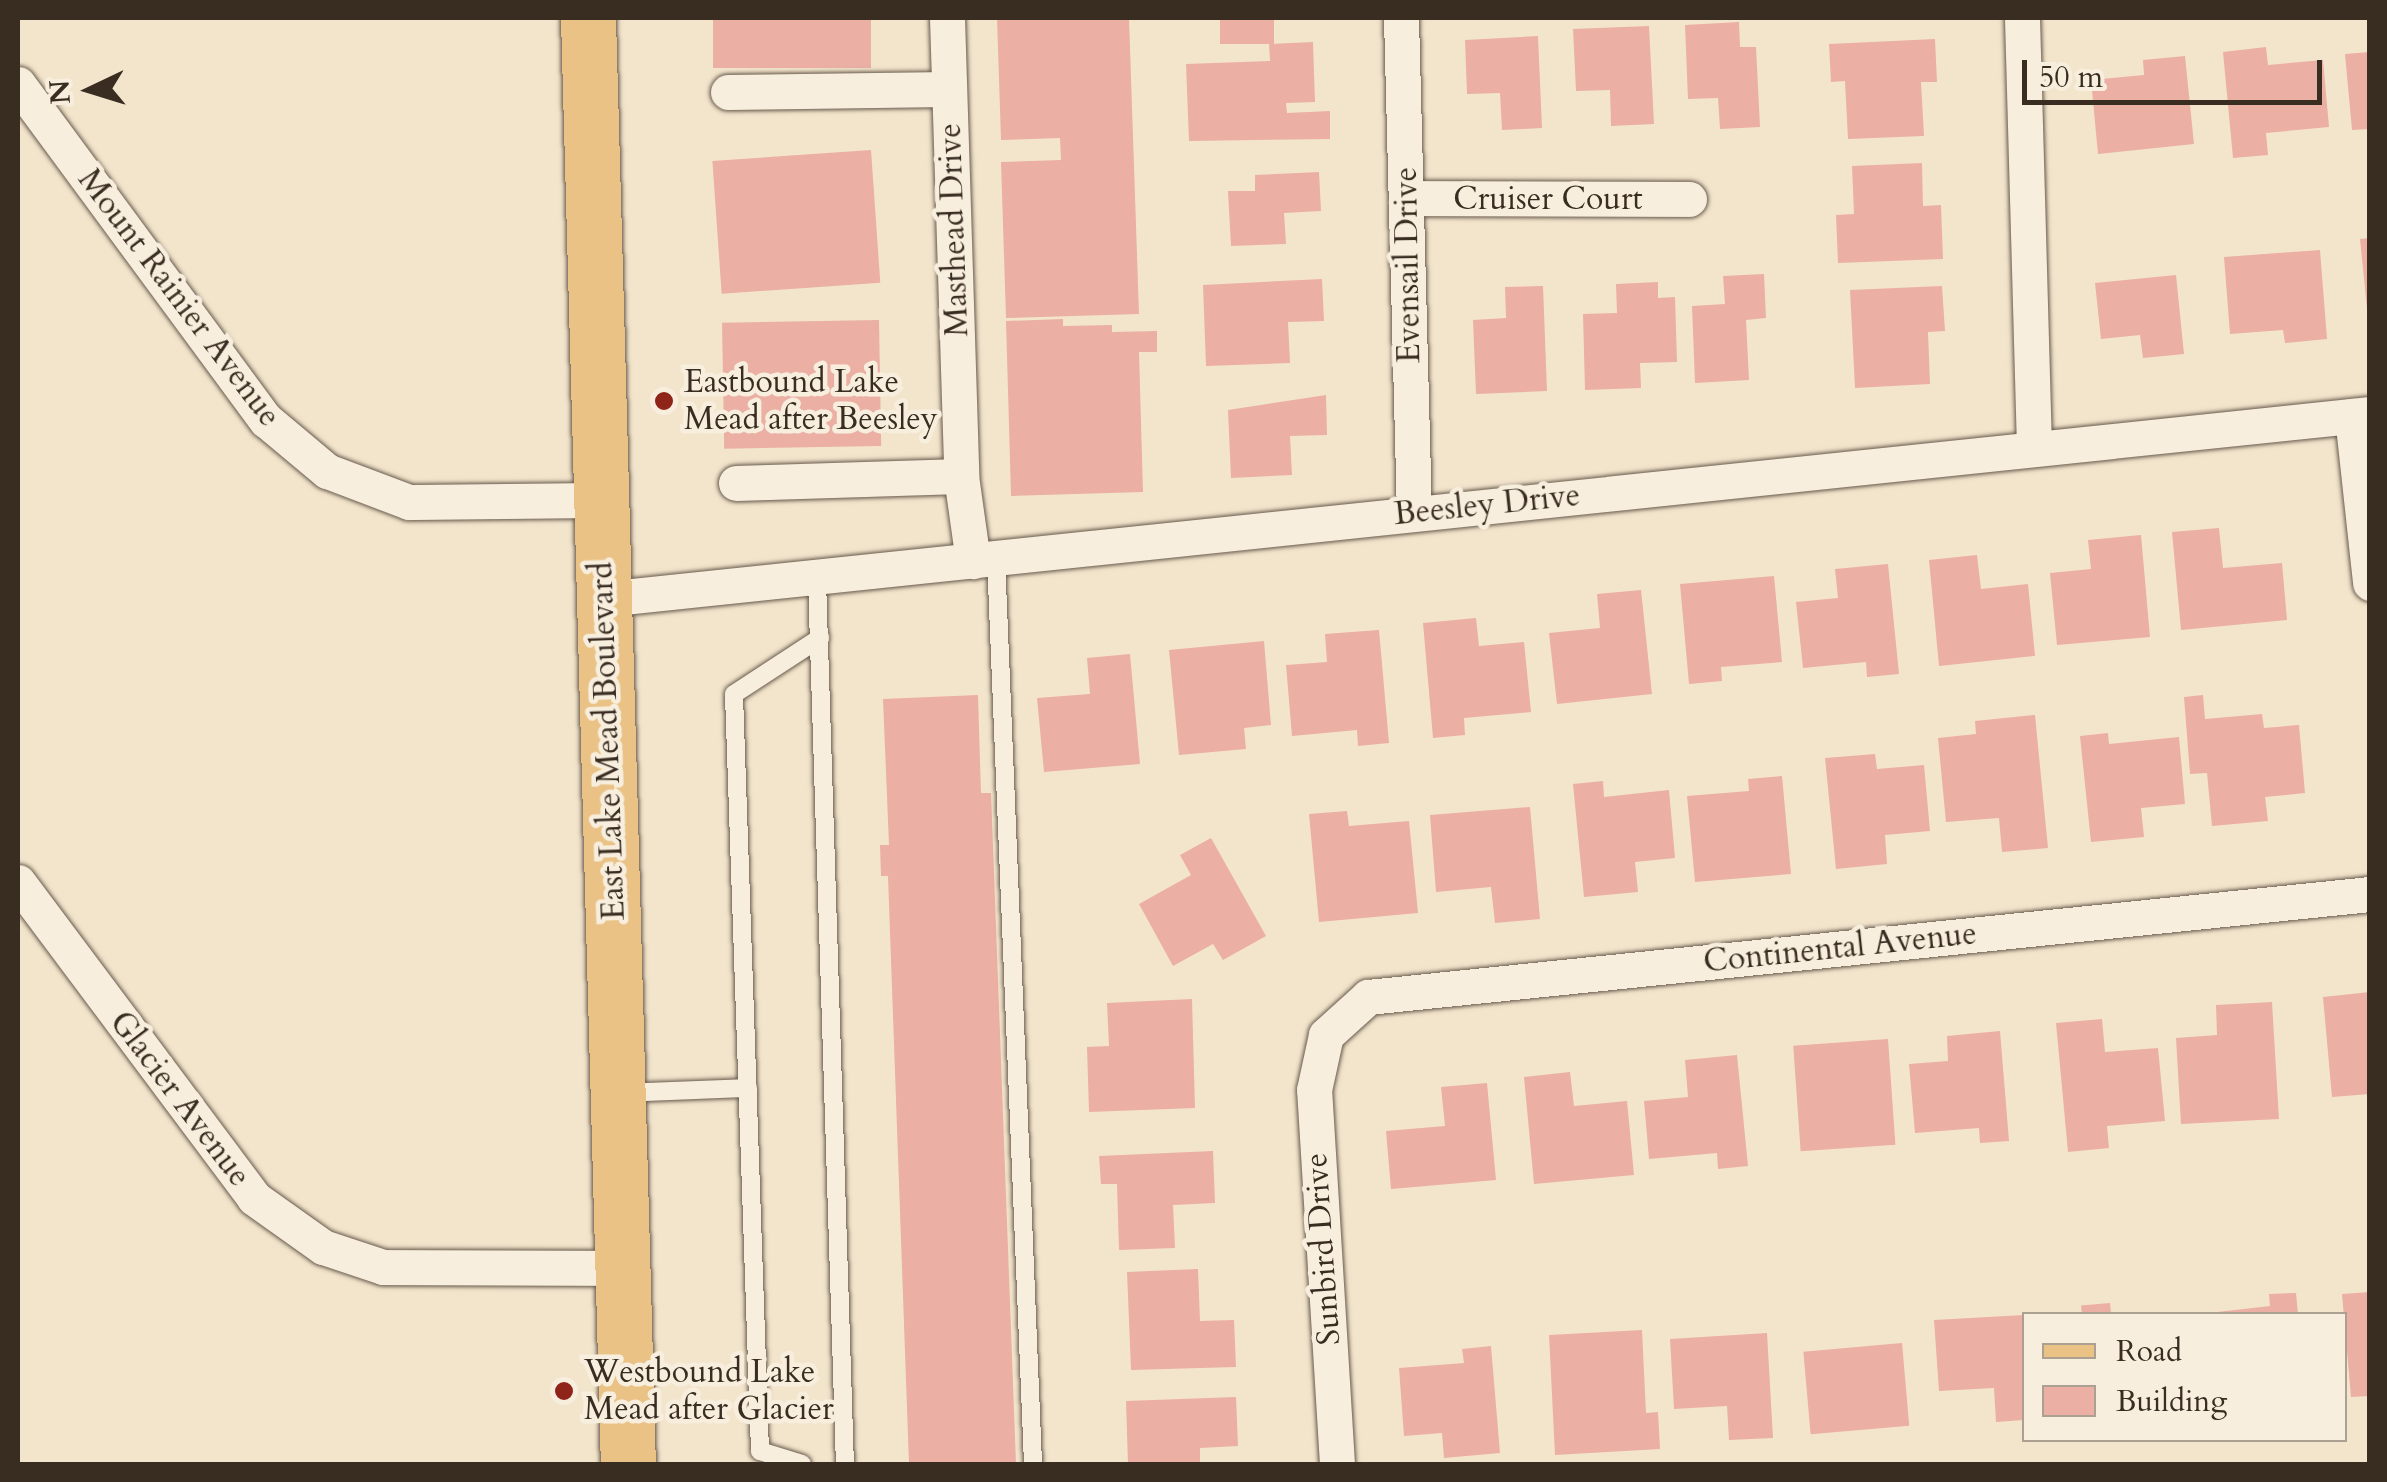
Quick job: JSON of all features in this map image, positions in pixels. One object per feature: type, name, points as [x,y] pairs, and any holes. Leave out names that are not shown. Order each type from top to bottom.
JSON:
[{"type":"main road","name":"East Lake Mead Boulevard","points":[[588,18],[628,1464]]},
{"type":"street","name":"Masthead Drive","points":[[947,18],[961,476],[985,560]]},
{"type":"street","name":"Evensail Drive","points":[[1401,18],[1414,512]]},
{"type":"street","points":[[2022,18],[2034,448]]},
{"type":"street","name":"Mount Rainier Avenue","points":[[18,84],[266,420],[327,471],[410,502],[601,500]]},
{"type":"street","points":[[728,92],[949,89]]},
{"type":"street","name":"Cruiser Court","points":[[1406,198],[1689,198]]},
{"type":"street","points":[[2361,415],[2370,583]]},
{"type":"street","name":"Beesley Drive","points":[[604,600],[2361,415]]},
{"type":"street","points":[[736,482],[961,476]]},
{"type":"street","name":"Glacier Avenue","points":[[18,882],[254,1198],[323,1247],[383,1267],[622,1268]]},
{"type":"street","name":"Continental Avenue","points":[[1326,1036],[1368,997],[2370,894]]},
{"type":"street","name":"Sunbird Drive","points":[[1326,1036],[1314,1090],[1337,1464]]},
{"type":"lane","points":[[985,560],[1033,1464]]},
{"type":"lane","points":[[817,580],[845,1464]]},
{"type":"lane","points":[[802,1464],[760,1458],[734,694],[820,638]]},
{"type":"lane","points":[[618,1093],[748,1088]]},
{"type":"building","points":[[713,18],[871,18],[871,68],[713,68]]},
{"type":"building","points":[[997,18],[1129,18],[1139,314],[1006,318],[1001,162],[1061,160],[1060,138],[1001,140]]},
{"type":"building","points":[[1220,18],[1274,18],[1274,44],[1220,44]]},
{"type":"building","points":[[1739,22],[1740,47],[1756,47],[1760,127],[1720,129],[1718,98],[1688,99],[1685,25]]},
{"type":"building","points":[[1649,26],[1654,124],[1611,126],[1610,90],[1576,91],[1573,29]]},
{"type":"building","points":[[1538,36],[1542,128],[1502,130],[1500,93],[1467,94],[1465,40]]},
{"type":"building","points":[[1935,39],[1937,82],[1921,82],[1924,136],[1848,139],[1845,81],[1831,82],[1829,44]]},
{"type":"building","points":[[1313,42],[1315,102],[1286,103],[1287,113],[1330,111],[1330,139],[1189,141],[1186,64],[1270,61],[1269,44]]},
{"type":"building","points":[[2266,47],[2268,65],[2323,60],[2329,127],[2266,133],[2268,155],[2233,158],[2223,52]]},
{"type":"building","points":[[2370,52],[2370,129],[2352,130],[2345,54]]},
{"type":"building","points":[[2185,56],[2194,144],[2098,154],[2091,80],[2144,75],[2143,60]]},
{"type":"building","points":[[871,150],[880,283],[722,294],[712,161]]},
{"type":"building","points":[[1922,163],[1923,206],[1941,205],[1943,259],[1838,263],[1836,215],[1854,214],[1852,166]]},
{"type":"building","points":[[1319,172],[1321,211],[1284,213],[1286,244],[1231,246],[1228,191],[1255,191],[1255,175]]},
{"type":"building","points":[[2370,238],[2370,309],[2367,309],[2360,239]]},
{"type":"building","points":[[2320,250],[2327,339],[2285,343],[2283,330],[2230,334],[2224,257]]},
{"type":"building","points":[[1764,274],[1766,318],[1746,320],[1749,380],[1695,383],[1692,306],[1725,304],[1723,276]]},
{"type":"building","points":[[2176,275],[2184,354],[2143,358],[2140,335],[2101,339],[2095,283]]},
{"type":"building","points":[[1322,279],[1324,321],[1288,322],[1290,363],[1206,366],[1203,285]]},
{"type":"building","points":[[1658,282],[1658,298],[1675,297],[1677,362],[1640,363],[1641,388],[1585,390],[1583,314],[1617,313],[1616,284]]},
{"type":"building","points":[[1543,286],[1547,391],[1476,394],[1473,320],[1506,318],[1505,287]]},
{"type":"building","points":[[1942,286],[1945,331],[1928,332],[1930,384],[1855,388],[1850,290]]},
{"type":"building","points":[[1063,319],[1063,326],[1112,325],[1112,332],[1157,331],[1157,352],[1139,352],[1143,492],[1011,496],[1006,321]]},
{"type":"building","points":[[879,320],[881,446],[724,449],[722,323]]},
{"type":"building","points":[[1326,395],[1327,435],[1290,436],[1292,475],[1231,478],[1228,410]]},
{"type":"building","points":[[2219,528],[2223,568],[2282,563],[2287,620],[2181,630],[2172,532]]},
{"type":"building","points":[[2141,535],[2150,637],[2057,645],[2050,573],[2091,569],[2088,540]]},
{"type":"building","points":[[1977,555],[1981,589],[2028,584],[2035,656],[1939,666],[1929,560]]},
{"type":"building","points":[[1888,564],[1899,674],[1867,677],[1866,662],[1803,668],[1796,602],[1838,598],[1835,569]]},
{"type":"building","points":[[1774,576],[1782,662],[1721,667],[1722,681],[1689,684],[1680,584]]},
{"type":"building","points":[[1641,590],[1652,694],[1557,704],[1549,633],[1600,628],[1597,594]]},
{"type":"building","points":[[1476,618],[1479,646],[1524,642],[1531,712],[1464,718],[1465,735],[1433,738],[1423,623]]},
{"type":"building","points":[[1379,630],[1389,743],[1358,746],[1357,730],[1292,736],[1286,665],[1327,662],[1325,634]]},
{"type":"building","points":[[1264,641],[1271,725],[1244,728],[1246,749],[1179,755],[1169,650]]},
{"type":"building","points":[[1130,654],[1140,764],[1044,772],[1037,698],[1090,694],[1087,658]]},
{"type":"building","points":[[978,695],[981,793],[991,793],[1016,1464],[909,1464],[888,876],[881,876],[880,845],[889,845],[883,699]]},
{"type":"building","points":[[2203,695],[2205,719],[2262,714],[2264,728],[2299,725],[2305,793],[2265,797],[2268,821],[2212,826],[2207,773],[2190,774],[2184,697]]},
{"type":"building","points":[[2035,715],[2048,848],[2002,852],[1999,818],[1946,822],[1938,738],[1976,734],[1975,721]]},
{"type":"building","points":[[2108,733],[2109,744],[2179,737],[2185,804],[2141,808],[2144,837],[2091,842],[2080,736]]},
{"type":"building","points":[[1875,754],[1877,769],[1924,765],[1930,831],[1885,835],[1887,864],[1836,869],[1825,758]]},
{"type":"building","points":[[1782,776],[1791,874],[1695,882],[1687,796],[1749,791],[1748,779]]},
{"type":"building","points":[[1603,781],[1604,797],[1669,790],[1675,858],[1635,862],[1638,892],[1584,897],[1573,784]]},
{"type":"building","points":[[1530,807],[1540,919],[1495,923],[1491,887],[1436,892],[1430,815]]},
{"type":"building","points":[[1347,811],[1349,826],[1409,821],[1418,913],[1319,922],[1309,814]]},
{"type":"building","points":[[1211,838],[1266,936],[1223,960],[1213,944],[1173,966],[1139,904],[1191,875],[1180,855]]},
{"type":"building","points":[[2370,992],[2370,1094],[2332,1097],[2323,997]]},
{"type":"building","points":[[1192,999],[1195,1108],[1089,1112],[1087,1047],[1109,1046],[1107,1003]]},
{"type":"building","points":[[2272,1002],[2279,1119],[2181,1124],[2176,1038],[2217,1035],[2216,1005]]},
{"type":"building","points":[[2102,1019],[2105,1052],[2158,1048],[2165,1121],[2107,1126],[2109,1148],[2068,1152],[2056,1023]]},
{"type":"building","points":[[2000,1031],[2009,1141],[1980,1143],[1979,1128],[1915,1133],[1909,1064],[1948,1061],[1947,1036]]},
{"type":"building","points":[[1888,1039],[1895,1145],[1801,1151],[1793,1046]]},
{"type":"building","points":[[1737,1055],[1748,1166],[1718,1169],[1717,1153],[1649,1159],[1644,1101],[1688,1097],[1685,1060]]},
{"type":"building","points":[[1570,1072],[1574,1106],[1627,1101],[1634,1175],[1534,1184],[1524,1077]]},
{"type":"building","points":[[1487,1083],[1496,1180],[1391,1189],[1386,1131],[1445,1126],[1441,1087]]},
{"type":"building","points":[[1213,1151],[1215,1203],[1173,1205],[1175,1248],[1119,1250],[1117,1184],[1101,1184],[1099,1156]]},
{"type":"building","points":[[1198,1269],[1200,1321],[1234,1320],[1236,1367],[1131,1370],[1127,1272]]},
{"type":"building","points":[[2370,1292],[2370,1396],[2351,1397],[2347,1312],[2344,1312],[2342,1294]]},
{"type":"building","points":[[2296,1293],[2298,1312],[2218,1312],[2270,1306],[2269,1294]]},
{"type":"building","points":[[2110,1303],[2111,1312],[2082,1312],[2081,1306]]},
{"type":"building","points":[[2022,1315],[2022,1420],[1996,1422],[1994,1388],[1939,1391],[1934,1320]]},
{"type":"building","points":[[1642,1330],[1646,1413],[1658,1412],[1660,1449],[1555,1455],[1549,1335]]},
{"type":"building","points":[[1767,1333],[1773,1438],[1729,1440],[1727,1406],[1674,1409],[1670,1339]]},
{"type":"building","points":[[1902,1343],[1909,1426],[1811,1434],[1803,1352]]},
{"type":"building","points":[[1491,1346],[1500,1453],[1444,1458],[1442,1433],[1404,1436],[1399,1368],[1464,1363],[1462,1349]]},
{"type":"building","points":[[1236,1397],[1238,1446],[1200,1448],[1200,1464],[1128,1464],[1126,1401]]},
{"type":"place","name":"Eastbound Lake Mead after Beesley","points":[[664,401]]},
{"type":"place","name":"Westbound Lake Mead after Glacier","points":[[564,1391]]}]
